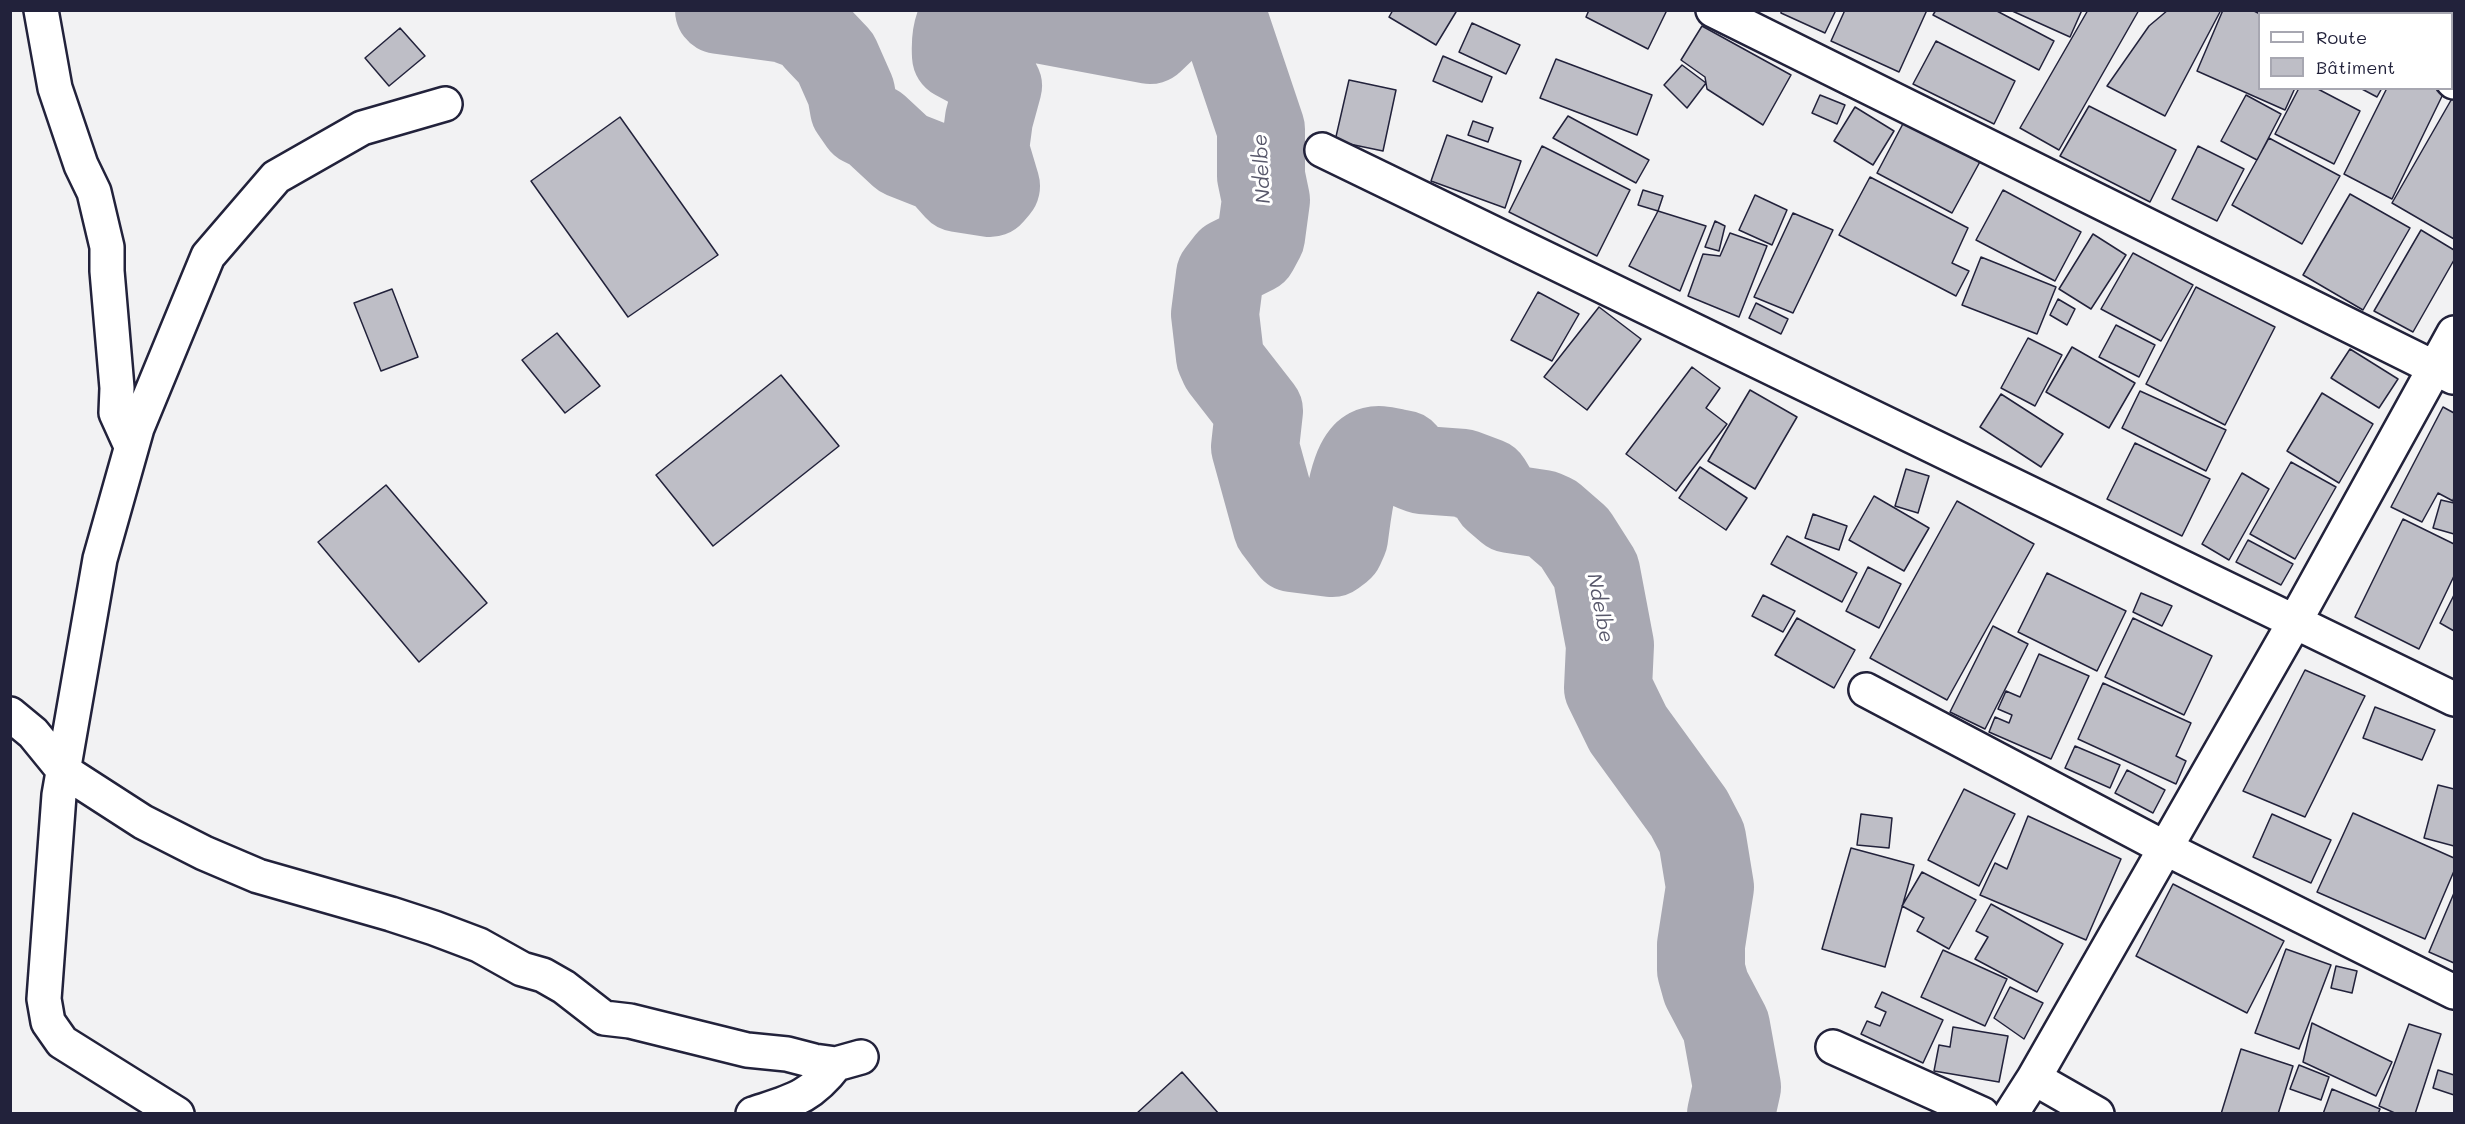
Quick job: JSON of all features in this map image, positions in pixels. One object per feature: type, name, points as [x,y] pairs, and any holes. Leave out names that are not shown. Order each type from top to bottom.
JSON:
[{"type":"street","points":[[41,10],[55,88],[81,165],[94,192],[107,247],[117,388],[116,413],[131,446]]},
{"type":"street","points":[[1713,10],[2445,373]]},
{"type":"street","points":[[177,1113],[62,1042],[48,1022],[44,999],[59,795],[100,559],[136,428],[208,256],[276,177],[362,128],[445,104]]},
{"type":"street","points":[[1322,150],[2454,699]]},
{"type":"street","points":[[2011,1113],[2034,1078],[2294,622],[2445,373],[2454,333]]},
{"type":"street","points":[[1866,690],[2165,848],[2454,992]]},
{"type":"street","points":[[10,714],[33,734],[64,771],[142,822],[204,853],[258,876],[434,927],[479,945],[522,969],[543,975],[564,987],[604,1018],[630,1021],[747,1050],[787,1054],[814,1061],[849,1060],[802,1096],[753,1113]]},
{"type":"street","points":[[1833,1047],[1982,1113]]},
{"type":"street","points":[[2034,1078],[2097,1113]]},
{"type":"building","points":[[1393,10],[1454,10],[1456,12],[1436,45],[1389,17]]},
{"type":"building","points":[[1589,10],[1667,10],[1648,49],[1586,17]]},
{"type":"building","points":[[1781,10],[1836,10],[1825,33],[1781,13]]},
{"type":"building","points":[[1845,10],[1927,10],[1899,72],[1831,41]]},
{"type":"building","points":[[1936,10],[1995,10],[2054,41],[2039,70],[1933,15]]},
{"type":"building","points":[[2010,10],[2082,10],[2070,37]]},
{"type":"building","points":[[2088,10],[2139,10],[2059,150],[2020,128]]},
{"type":"building","points":[[2168,10],[2221,10],[2165,116],[2107,86],[2149,26]]},
{"type":"building","points":[[2223,10],[2252,10],[2258,13],[2258,90],[2294,90],[2285,110],[2197,71]]},
{"type":"building","points":[[2416,10],[2454,11],[2454,53],[2453,12],[2415,12]]},
{"type":"building","points":[[1472,23],[1520,45],[1506,74],[1459,52]]},
{"type":"building","points":[[1702,26],[1791,75],[1763,125],[1707,89],[1705,77],[1681,60]]},
{"type":"building","points":[[400,28],[425,56],[389,86],[365,58]]},
{"type":"building","points":[[1936,41],[2015,81],[1994,124],[1913,84]]},
{"type":"building","points":[[1443,56],[1492,77],[1482,102],[1433,81]]},
{"type":"building","points":[[1556,59],[1652,95],[1637,135],[1540,98]]},
{"type":"building","points":[[1682,65],[1706,83],[1687,108],[1664,85]]},
{"type":"building","points":[[1349,80],[1396,90],[1383,151],[1335,141]]},
{"type":"building","points":[[2298,90],[2320,90],[2360,111],[2334,164],[2275,134]]},
{"type":"building","points":[[2364,90],[2381,90],[2377,97]]},
{"type":"building","points":[[2386,90],[2445,90],[2392,199],[2344,174]]},
{"type":"building","points":[[1820,95],[1845,105],[1837,124],[1812,113]]},
{"type":"building","points":[[2246,95],[2281,114],[2257,160],[2221,141]]},
{"type":"building","points":[[2454,95],[2454,239],[2392,203]]},
{"type":"building","points":[[2089,106],[2176,150],[2150,202],[2060,156]]},
{"type":"building","points":[[1855,107],[1894,131],[1873,165],[1834,141]]},
{"type":"building","points":[[1568,116],[1649,160],[1636,183],[1553,138]]},
{"type":"building","points":[[620,117],[718,255],[628,317],[531,181]]},
{"type":"building","points":[[1906,118],[1982,158],[1952,213],[1877,173]]},
{"type":"building","points":[[1473,121],[1493,128],[1488,142],[1468,135]]},
{"type":"building","points":[[1447,135],[1521,161],[1505,208],[1431,181]]},
{"type":"building","points":[[2269,138],[2340,176],[2302,244],[2232,205]]},
{"type":"building","points":[[1542,146],[1630,190],[1597,256],[1509,212]]},
{"type":"building","points":[[2198,146],[2244,169],[2217,221],[2172,199]]},
{"type":"building","points":[[1870,177],[1968,228],[1952,263],[1969,271],[1956,296],[1839,235]]},
{"type":"building","points":[[1643,190],[1663,196],[1658,211],[1638,205]]},
{"type":"building","points":[[2003,190],[2081,232],[2055,281],[1976,240]]},
{"type":"building","points":[[2350,194],[2410,228],[2363,310],[2303,275]]},
{"type":"building","points":[[1755,195],[1787,210],[1772,245],[1739,230]]},
{"type":"building","points":[[1658,211],[1706,226],[1680,291],[1629,266]]},
{"type":"building","points":[[1793,213],[1833,230],[1793,313],[1754,297]]},
{"type":"building","points":[[1715,221],[1725,226],[1719,251],[1705,247]]},
{"type":"building","points":[[2421,230],[2454,250],[2454,260],[2413,332],[2374,311]]},
{"type":"building","points":[[1730,233],[1767,246],[1739,317],[1688,296],[1703,254],[1720,256]]},
{"type":"building","points":[[2093,234],[2126,255],[2091,309],[2059,289]]},
{"type":"building","points":[[2133,253],[2193,285],[2161,341],[2101,309]]},
{"type":"building","points":[[1981,257],[2056,287],[2037,334],[1962,305]]},
{"type":"building","points":[[2196,287],[2275,327],[2225,425],[2146,384]]},
{"type":"building","points":[[392,289],[418,357],[381,371],[354,303]]},
{"type":"building","points":[[1538,292],[1579,314],[1552,361],[1511,340]]},
{"type":"building","points":[[2058,299],[2075,309],[2067,325],[2050,315]]},
{"type":"building","points":[[1756,303],[1788,319],[1781,334],[1749,318]]},
{"type":"building","points":[[1599,307],[1641,339],[1587,410],[1544,377]]},
{"type":"building","points":[[2116,325],[2155,345],[2139,377],[2099,357]]},
{"type":"building","points":[[557,333],[600,386],[565,413],[522,360]]},
{"type":"building","points":[[2028,338],[2062,355],[2035,406],[2001,388]]},
{"type":"building","points":[[2072,347],[2135,383],[2109,428],[2046,392]]},
{"type":"building","points":[[2350,349],[2398,379],[2379,408],[2331,378]]},
{"type":"building","points":[[1692,367],[1720,388],[1706,408],[1727,424],[1676,491],[1626,454]]},
{"type":"building","points":[[781,375],[839,446],[713,546],[656,475]]},
{"type":"building","points":[[1750,390],[1797,417],[1755,489],[1708,461]]},
{"type":"building","points":[[2140,391],[2226,430],[2206,471],[2122,428]]},
{"type":"building","points":[[2322,393],[2373,424],[2339,483],[2287,451]]},
{"type":"building","points":[[2001,394],[2063,434],[2041,467],[1980,427]]},
{"type":"building","points":[[2443,407],[2454,413],[2454,497],[2453,501],[2438,493],[2422,522],[2391,507]]},
{"type":"building","points":[[2135,443],[2210,479],[2182,536],[2107,499]]},
{"type":"building","points":[[2291,462],[2336,487],[2295,559],[2250,534]]},
{"type":"building","points":[[1700,467],[1747,498],[1726,530],[1679,498]]},
{"type":"building","points":[[1906,469],[1929,476],[1918,513],[1895,506]]},
{"type":"building","points":[[2242,473],[2269,489],[2229,560],[2202,544]]},
{"type":"building","points":[[386,485],[487,603],[419,662],[318,542]]},
{"type":"building","points":[[1874,496],[1929,528],[1904,571],[1849,540]]},
{"type":"building","points":[[2441,500],[2454,503],[2454,534],[2433,528]]},
{"type":"building","points":[[1957,501],[2034,544],[1947,700],[1870,658]]},
{"type":"building","points":[[1813,514],[1847,526],[1839,550],[1805,538]]},
{"type":"building","points":[[2403,519],[2454,544],[2454,576],[2419,649],[2355,617]]},
{"type":"building","points":[[1787,536],[1857,573],[1842,602],[1771,564]]},
{"type":"building","points":[[2248,540],[2293,564],[2281,585],[2236,562]]},
{"type":"building","points":[[1868,567],[1901,584],[1879,628],[1846,611]]},
{"type":"building","points":[[2047,573],[2126,611],[2097,671],[2018,632]]},
{"type":"building","points":[[2141,593],[2172,606],[2162,626],[2133,612]]},
{"type":"building","points":[[1763,595],[1795,611],[1783,632],[1752,616]]},
{"type":"building","points":[[2454,595],[2454,631],[2440,623]]},
{"type":"building","points":[[1797,618],[1855,650],[1834,688],[1775,655]]},
{"type":"building","points":[[2133,618],[2212,656],[2184,715],[2105,677]]},
{"type":"building","points":[[1993,626],[2028,644],[1985,729],[1950,712]]},
{"type":"building","points":[[2039,654],[2089,676],[2051,759],[1989,732],[1995,717],[2009,723],[2012,715],[1998,709],[2006,691],[2020,697]]},
{"type":"building","points":[[2305,670],[2365,696],[2305,817],[2243,791]]},
{"type":"building","points":[[2103,683],[2191,723],[2176,756],[2186,761],[2176,784],[2078,739]]},
{"type":"building","points":[[2375,707],[2435,730],[2422,760],[2363,738]]},
{"type":"building","points":[[2075,746],[2120,765],[2110,788],[2065,768]]},
{"type":"building","points":[[2127,770],[2165,790],[2153,813],[2115,793]]},
{"type":"building","points":[[2438,785],[2454,789],[2454,846],[2424,838]]},
{"type":"building","points":[[1964,789],[2015,814],[1979,886],[1928,860]]},
{"type":"building","points":[[2353,813],[2454,858],[2454,871],[2425,939],[2317,892]]},
{"type":"building","points":[[1861,814],[1892,818],[1889,848],[1857,845]]},
{"type":"building","points":[[2272,814],[2331,840],[2311,883],[2253,857]]},
{"type":"building","points":[[2028,816],[2121,859],[2086,940],[1980,895],[1995,863],[2007,869]]},
{"type":"building","points":[[1851,848],[1914,865],[1885,967],[1822,949]]},
{"type":"building","points":[[1922,872],[1976,900],[1949,949],[1917,931],[1924,918],[1902,906]]},
{"type":"building","points":[[2173,884],[2284,941],[2247,1013],[2136,956]]},
{"type":"building","points":[[2454,893],[2454,963],[2429,952]]},
{"type":"building","points":[[1991,904],[2063,944],[2037,992],[1975,959],[1988,937],[1976,931]]},
{"type":"building","points":[[2286,949],[2331,965],[2299,1049],[2255,1033]]},
{"type":"building","points":[[1943,950],[2007,979],[1985,1026],[1921,997]]},
{"type":"building","points":[[2336,966],[2357,971],[2352,993],[2331,988]]},
{"type":"building","points":[[2010,987],[2043,1003],[2024,1039],[1994,1018]]},
{"type":"building","points":[[1882,992],[1943,1020],[1923,1063],[1861,1034],[1867,1021],[1880,1026],[1886,1012],[1875,1007]]},
{"type":"building","points":[[2312,1023],[2392,1062],[2376,1096],[2303,1062]]},
{"type":"building","points":[[2409,1024],[2441,1034],[2415,1114],[2397,1114],[2379,1106]]},
{"type":"building","points":[[1953,1027],[2008,1036],[1999,1082],[1934,1071],[1939,1045],[1950,1047]]},
{"type":"building","points":[[2241,1049],[2293,1066],[2278,1114],[2221,1114]]},
{"type":"building","points":[[2299,1065],[2329,1077],[2321,1100],[2290,1089]]},
{"type":"building","points":[[2438,1070],[2454,1075],[2454,1095],[2433,1088]]},
{"type":"building","points":[[1182,1072],[1219,1114],[1136,1114]]},
{"type":"building","points":[[2332,1089],[2380,1109],[2378,1114],[2323,1114]]},
{"type":"waterway","name":"Ndelbe","points":[[719,10],[785,19],[812,29],[817,38],[836,58],[851,92],[854,109],[863,122],[875,128],[903,154],[941,169],[958,188],[990,193],[996,186],[985,149],[989,119],[998,86],[986,65],[969,63],[956,56],[957,34],[966,17],[973,14],[1006,22],[1022,16],[1150,40],[1175,16],[1176,10]]},
{"type":"waterway","name":"Ndelbe","points":[[1221,10],[1261,129],[1261,176],[1266,200],[1261,237],[1254,250],[1230,262],[1220,275],[1215,314],[1220,357],[1224,366],[1259,411],[1255,447],[1277,527],[1293,548],[1332,553],[1340,547],[1344,538],[1351,491],[1359,466],[1370,452],[1382,450],[1403,454],[1414,467],[1422,470],[1463,473],[1487,482],[1496,497],[1510,509],[1543,514],[1552,518],[1575,538],[1596,571],[1610,645],[1608,688],[1628,729],[1689,813],[1702,838],[1710,887],[1701,945],[1701,970],[1706,988],[1726,1026],[1737,1087],[1731,1114]]}]
